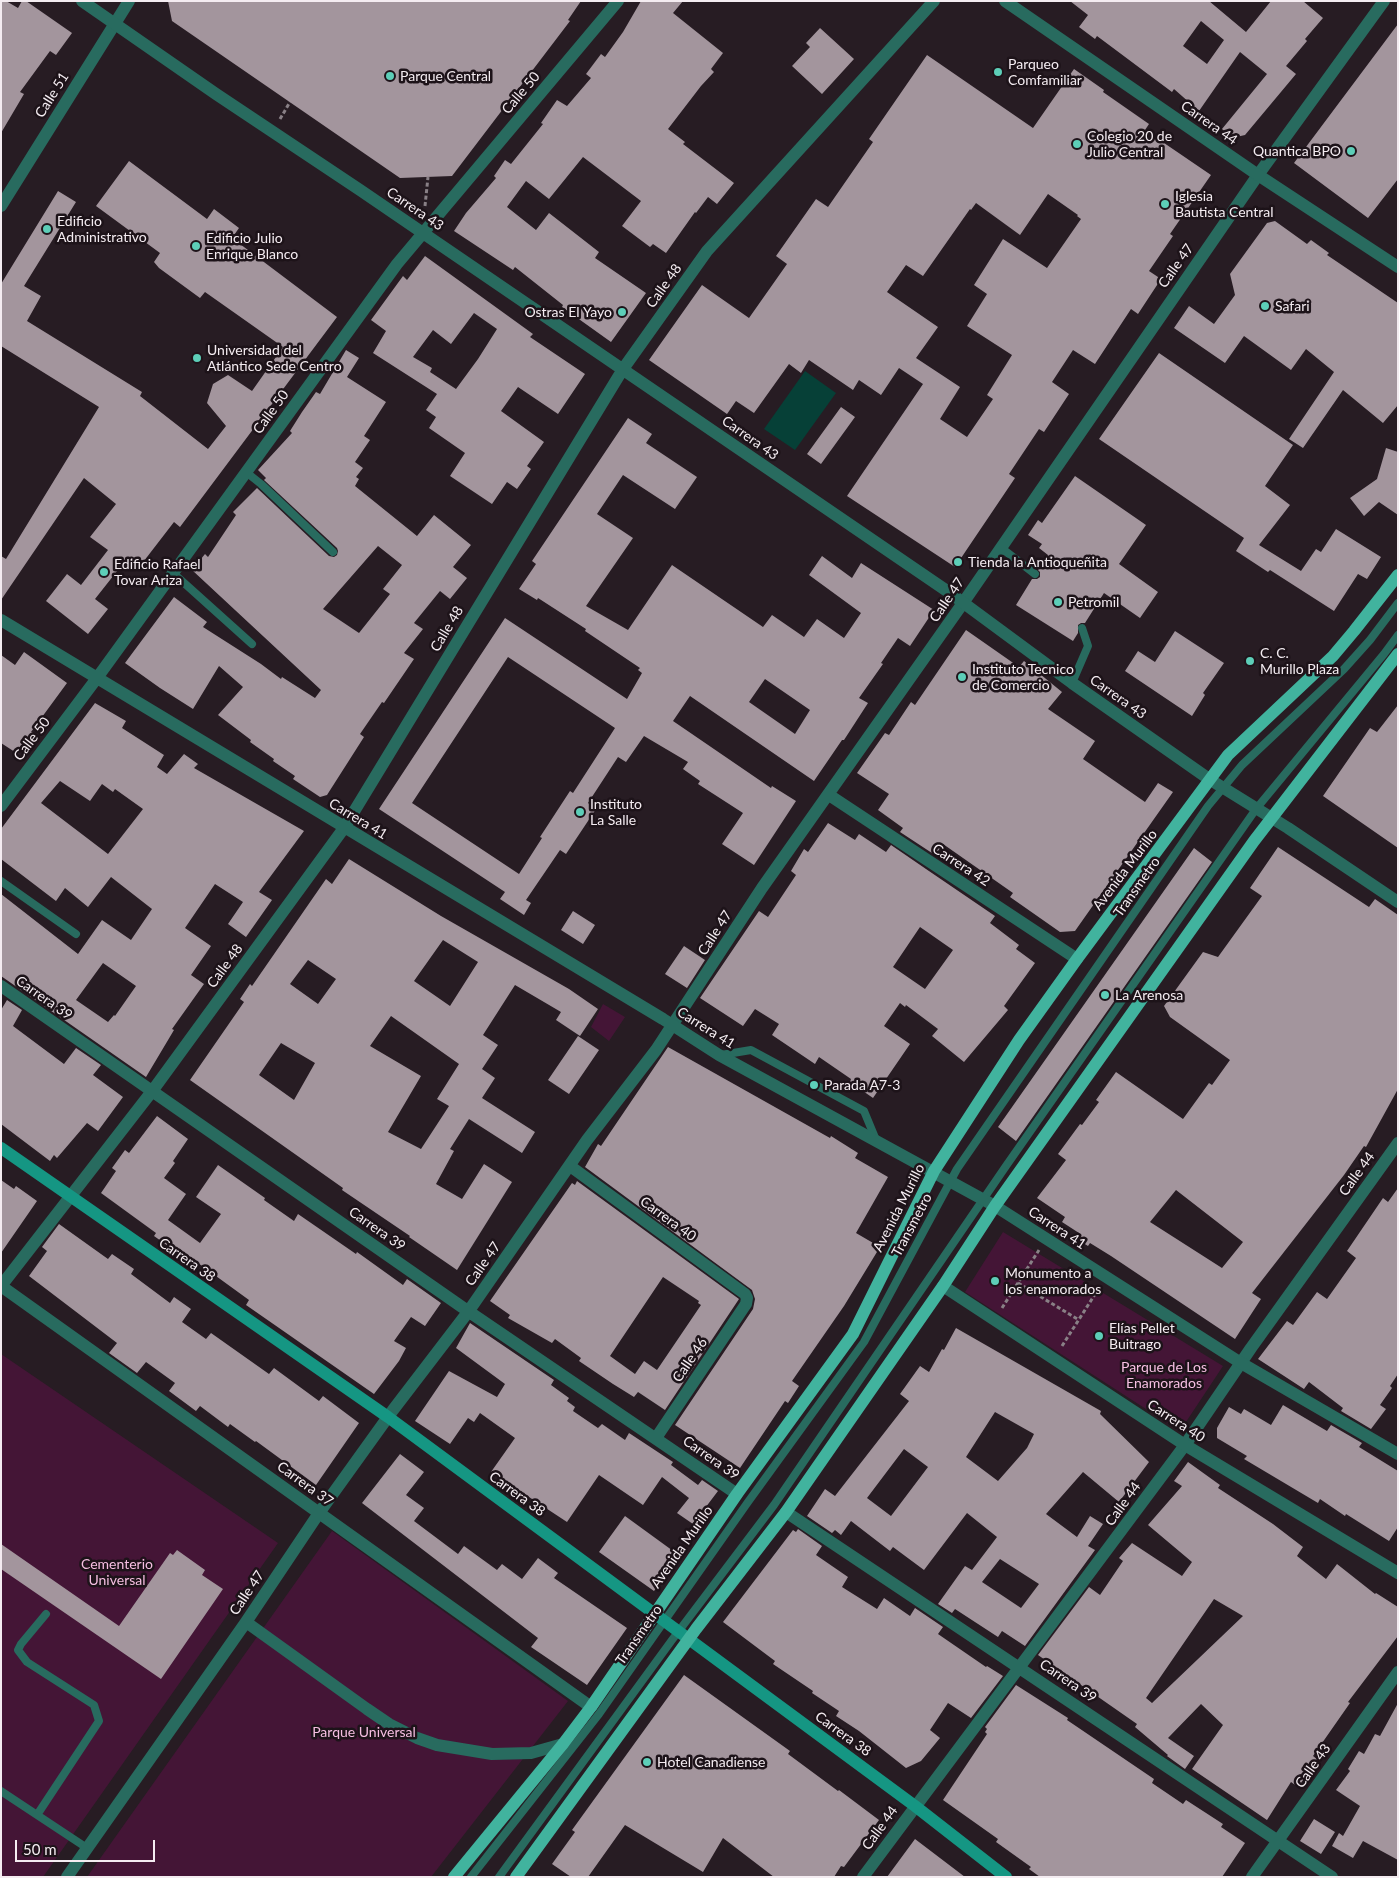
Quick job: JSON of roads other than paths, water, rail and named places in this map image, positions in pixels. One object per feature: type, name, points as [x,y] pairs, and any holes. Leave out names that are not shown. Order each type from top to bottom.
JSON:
[{"type":"main road","name":"Avenida Murillo","points":[[454,1877],[564,1744],[659,1617],[737,1494],[853,1334],[934,1171],[1019,1040],[1077,959],[1228,755],[1248,734],[1333,656],[1398,575]]},
{"type":"main road","points":[[516,1877],[684,1635],[786,1512],[943,1286],[996,1206],[1272,818],[1398,654]]},
{"type":"main road","name":"Carrera 38","points":[[1,1148],[388,1417],[915,1806],[1006,1877]]},
{"type":"street","name":"Carrera 43","points":[[82,1],[963,602],[1072,683],[1209,779],[1272,818],[1398,902]]},
{"type":"street","name":"Calle 51","points":[[1,206],[129,1]]},
{"type":"street","name":"Calle 50","points":[[1,806],[97,678],[397,264],[618,1]]},
{"type":"street","name":"Calle 48","points":[[1,1286],[153,1090],[344,828],[623,369],[707,252],[934,1]]},
{"type":"street","name":"Carrera 44","points":[[1005,1],[1258,175],[1398,267]]},
{"type":"street","name":"Calle 47","points":[[67,1877],[246,1622],[319,1513],[388,1417],[468,1312],[570,1166],[673,1025],[762,888],[829,795],[1258,175],[1384,1]]},
{"type":"street","name":"Carrera 41","points":[[1,620],[673,1025],[719,1055],[996,1206],[1241,1363],[1398,1454]]},
{"type":"street","name":"Carrera 42","points":[[829,795],[1077,959]]},
{"type":"street","name":"Carrera 39","points":[[1,986],[153,1090],[468,1312],[737,1494]]},
{"type":"street","name":"Calle 44","points":[[863,1877],[1185,1445],[1398,1143]]},
{"type":"street","name":"Carrera 40","points":[[570,1166],[745,1294],[747,1298]]},
{"type":"street","name":"Carrera 37","points":[[1,1286],[591,1707]]},
{"type":"street","name":"Carrera 40","points":[[943,1286],[1185,1445],[1398,1573]]},
{"type":"street","name":"Calle 46","points":[[656,1438],[746,1304],[747,1298]]},
{"type":"street","name":"Carrera 39","points":[[786,1512],[1332,1877]]},
{"type":"street","points":[[246,1622],[389,1724],[437,1746],[492,1754],[531,1753],[564,1744]]},
{"type":"street","name":"Calle 43","points":[[1252,1877],[1398,1672]]},
{"type":"lane","points":[[246,472],[333,552]]},
{"type":"lane","points":[[1000,547],[1036,574]]},
{"type":"lane","points":[[173,573],[252,644]]},
{"type":"lane","name":"Transmetro","points":[[471,1877],[599,1714],[659,1617],[864,1342],[949,1180],[979,1134],[1222,787],[1261,746],[1344,669],[1370,640],[1398,603]]},
{"type":"lane","points":[[1072,683],[1088,646],[1082,628]]},
{"type":"lane","name":"Transmetro","points":[[499,1877],[684,1635],[983,1199],[1256,809],[1384,654],[1398,634]]},
{"type":"lane","points":[[1,881],[76,934]]},
{"type":"lane","points":[[719,1055],[751,1050],[864,1111],[876,1140]]},
{"type":"lane","points":[[37,1815],[99,1721],[94,1705],[27,1662],[18,1650],[46,1614]]},
{"type":"lane","points":[[1,1791],[87,1848]]},
{"type":"place","name":"Parqueo Comfamiliar","points":[[998,72]]},
{"type":"place","name":"Parque Central","points":[[390,76]]},
{"type":"place","name":"Colegio 20 de Julio Central","points":[[1077,144]]},
{"type":"place","name":"Quantica BPO","points":[[1351,151]]},
{"type":"place","name":"Iglesia Bautista Central","points":[[1165,204]]},
{"type":"place","name":"Edificio Administrativo","points":[[47,229]]},
{"type":"place","name":"Edificio Julio Enrique Blanco","points":[[196,246]]},
{"type":"place","name":"Safari","points":[[1265,306]]},
{"type":"place","name":"Ostras El Yayo","points":[[622,312]]},
{"type":"place","name":"Universidad del Atlántico Sede Centro","points":[[197,358]]},
{"type":"place","name":"Tienda la Antioqueñita","points":[[958,562]]},
{"type":"place","name":"Edificio Rafael Tovar Ariza","points":[[104,572]]},
{"type":"place","name":"Petromil","points":[[1058,602]]},
{"type":"place","name":"C. C. Murillo Plaza","points":[[1250,661]]},
{"type":"place","name":"Instituto Tecnico de Comercio","points":[[962,677]]},
{"type":"place","name":"Instituto La Salle","points":[[580,812]]},
{"type":"place","name":"La Arenosa","points":[[1105,995]]},
{"type":"place","name":"Parada A7-3","points":[[814,1085]]},
{"type":"place","name":"Monumento a los enamorados","points":[[995,1281]]},
{"type":"place","name":"Elías Pellet Buitrago","points":[[1099,1336]]},
{"type":"place","name":"Hotel Canadiense","points":[[647,1762]]},
{"type":"park label","name":"Parque de Los Enamorados","points":[[1164,1375]]},
{"type":"park label","name":"Cementerio Universal","points":[[117,1572]]},
{"type":"park label","name":"Parque Universal","points":[[364,1732]]}]
